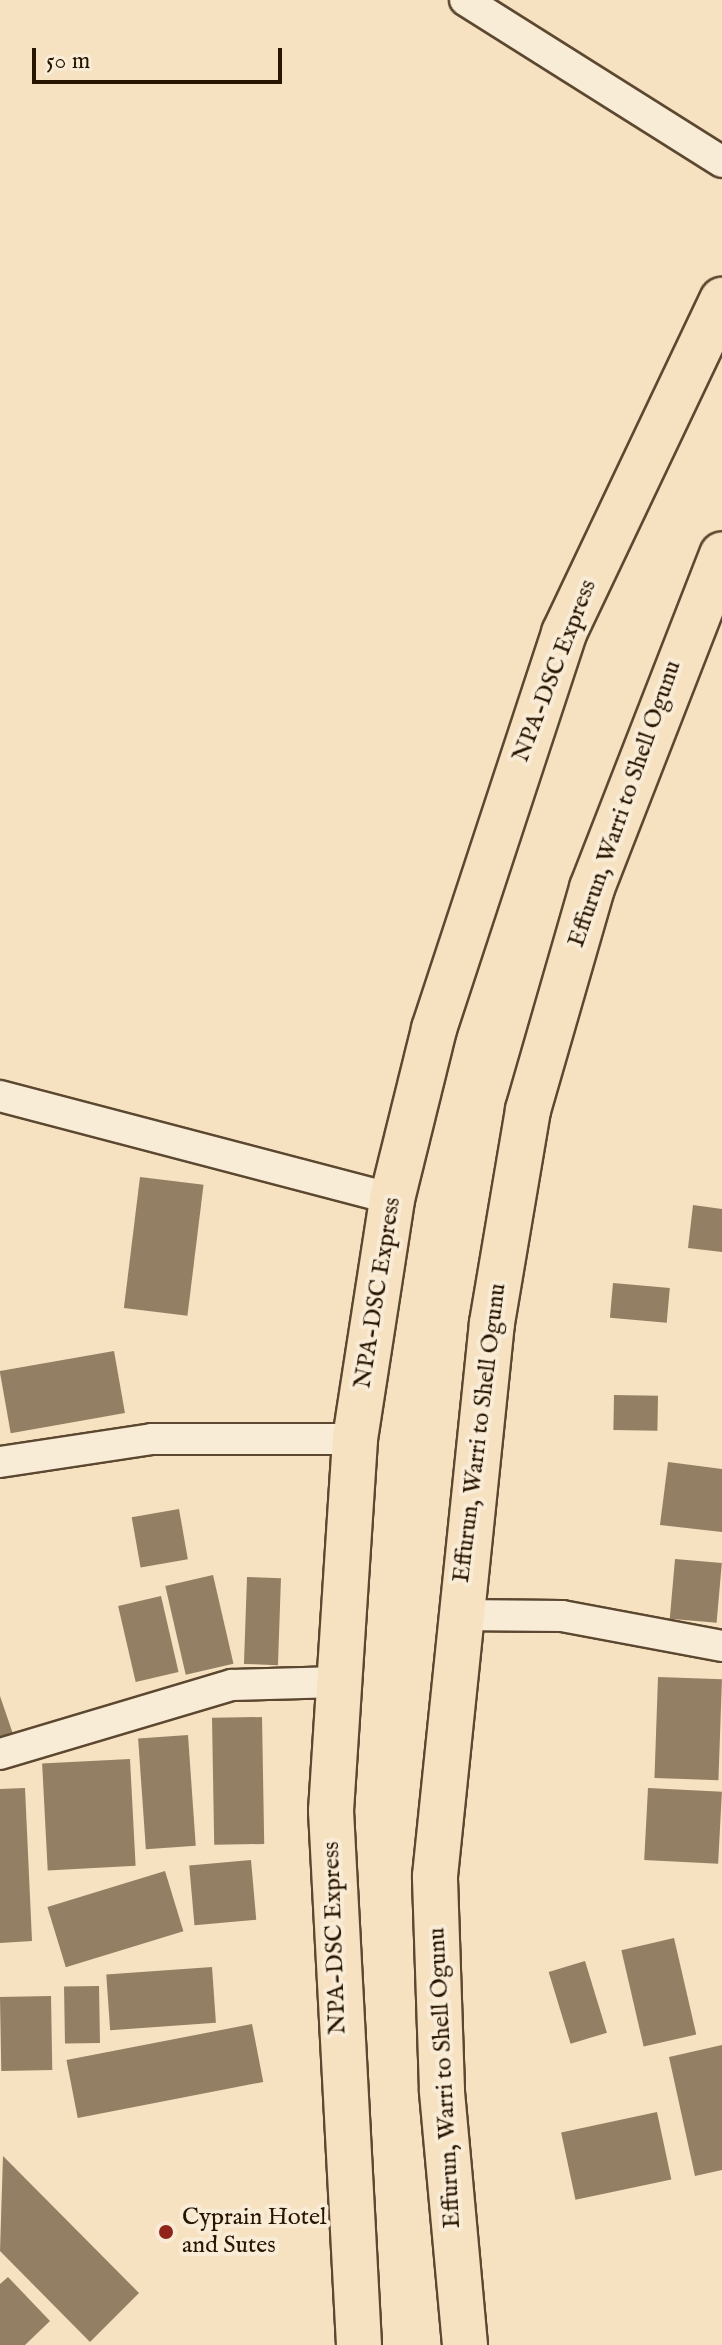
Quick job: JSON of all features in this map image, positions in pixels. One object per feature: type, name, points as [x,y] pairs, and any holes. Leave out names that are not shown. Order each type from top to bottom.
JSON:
[{"type":"main road","name":"NPA-DSC Express","points":[[359,2345],[335,1989],[331,1811],[355,1439],[392,1199],[434,1029],[564,633],[722,300]]},
{"type":"main road","name":"Effurun, Warri to Shell Ogunu","points":[[465,2345],[442,2090],[435,1876],[457,1615],[492,1323],[528,1110],[592,888],[722,554]]},
{"type":"street","points":[[465,0],[722,162]]},
{"type":"street","points":[[0,1096],[392,1199]]},
{"type":"street","points":[[0,1462],[152,1439],[355,1439]]},
{"type":"street","points":[[457,1615],[562,1616],[722,1646]]},
{"type":"street","points":[[0,1754],[232,1685],[339,1682]]},
{"type":"building","points":[[140,1177],[204,1185],[187,1316],[124,1308]]},
{"type":"building","points":[[693,1205],[722,1209],[722,1252],[688,1248]]},
{"type":"building","points":[[613,1283],[670,1288],[667,1323],[610,1318]]},
{"type":"building","points":[[114,1351],[125,1413],[11,1433],[0,1371]]},
{"type":"building","points":[[614,1395],[658,1396],[657,1431],[613,1430]]},
{"type":"building","points":[[668,1462],[722,1469],[722,1532],[660,1525]]},
{"type":"building","points":[[179,1509],[188,1559],[141,1568],[132,1517]]},
{"type":"building","points":[[675,1559],[722,1563],[717,1623],[670,1619]]},
{"type":"building","points":[[213,1575],[233,1664],[186,1675],[165,1586]]},
{"type":"building","points":[[247,1577],[281,1578],[278,1665],[244,1664]]},
{"type":"building","points":[[161,1596],[179,1672],[136,1682],[118,1606]]},
{"type":"building","points":[[658,1677],[722,1679],[718,1780],[654,1778]]},
{"type":"building","points":[[0,1696],[14,1737],[0,1741]]},
{"type":"building","points":[[262,1717],[264,1844],[214,1845],[212,1718]]},
{"type":"building","points":[[188,1735],[196,1846],[146,1849],[138,1738]]},
{"type":"building","points":[[130,1759],[136,1866],[48,1870],[42,1764]]},
{"type":"building","points":[[25,1788],[32,1941],[0,1943],[0,1789]]},
{"type":"building","points":[[648,1788],[722,1792],[718,1864],[644,1860]]},
{"type":"building","points":[[251,1860],[256,1920],[194,1925],[189,1865]]},
{"type":"building","points":[[165,1871],[183,1931],[66,1967],[47,1907]]},
{"type":"building","points":[[674,1938],[696,2034],[644,2047],[621,1950]]},
{"type":"building","points":[[585,1961],[607,2033],[571,2044],[549,1972]]},
{"type":"building","points":[[212,1967],[216,2023],[110,2030],[106,1974]]},
{"type":"building","points":[[99,1986],[100,2043],[65,2044],[64,1987]]},
{"type":"building","points":[[51,1996],[52,2070],[1,2071],[0,1997]]},
{"type":"building","points":[[252,2024],[263,2082],[78,2118],[66,2060]]},
{"type":"building","points":[[722,2045],[722,2170],[695,2176],[669,2057]]},
{"type":"building","points":[[657,2112],[671,2179],[575,2200],[561,2132]]},
{"type":"building","points":[[3,2156],[139,2293],[90,2342],[0,2251]]},
{"type":"building","points":[[8,2277],[50,2321],[25,2345],[0,2345],[0,2284]]},
{"type":"place","name":"Cyprain Hotel and Sutes","points":[[166,2232]]}]
